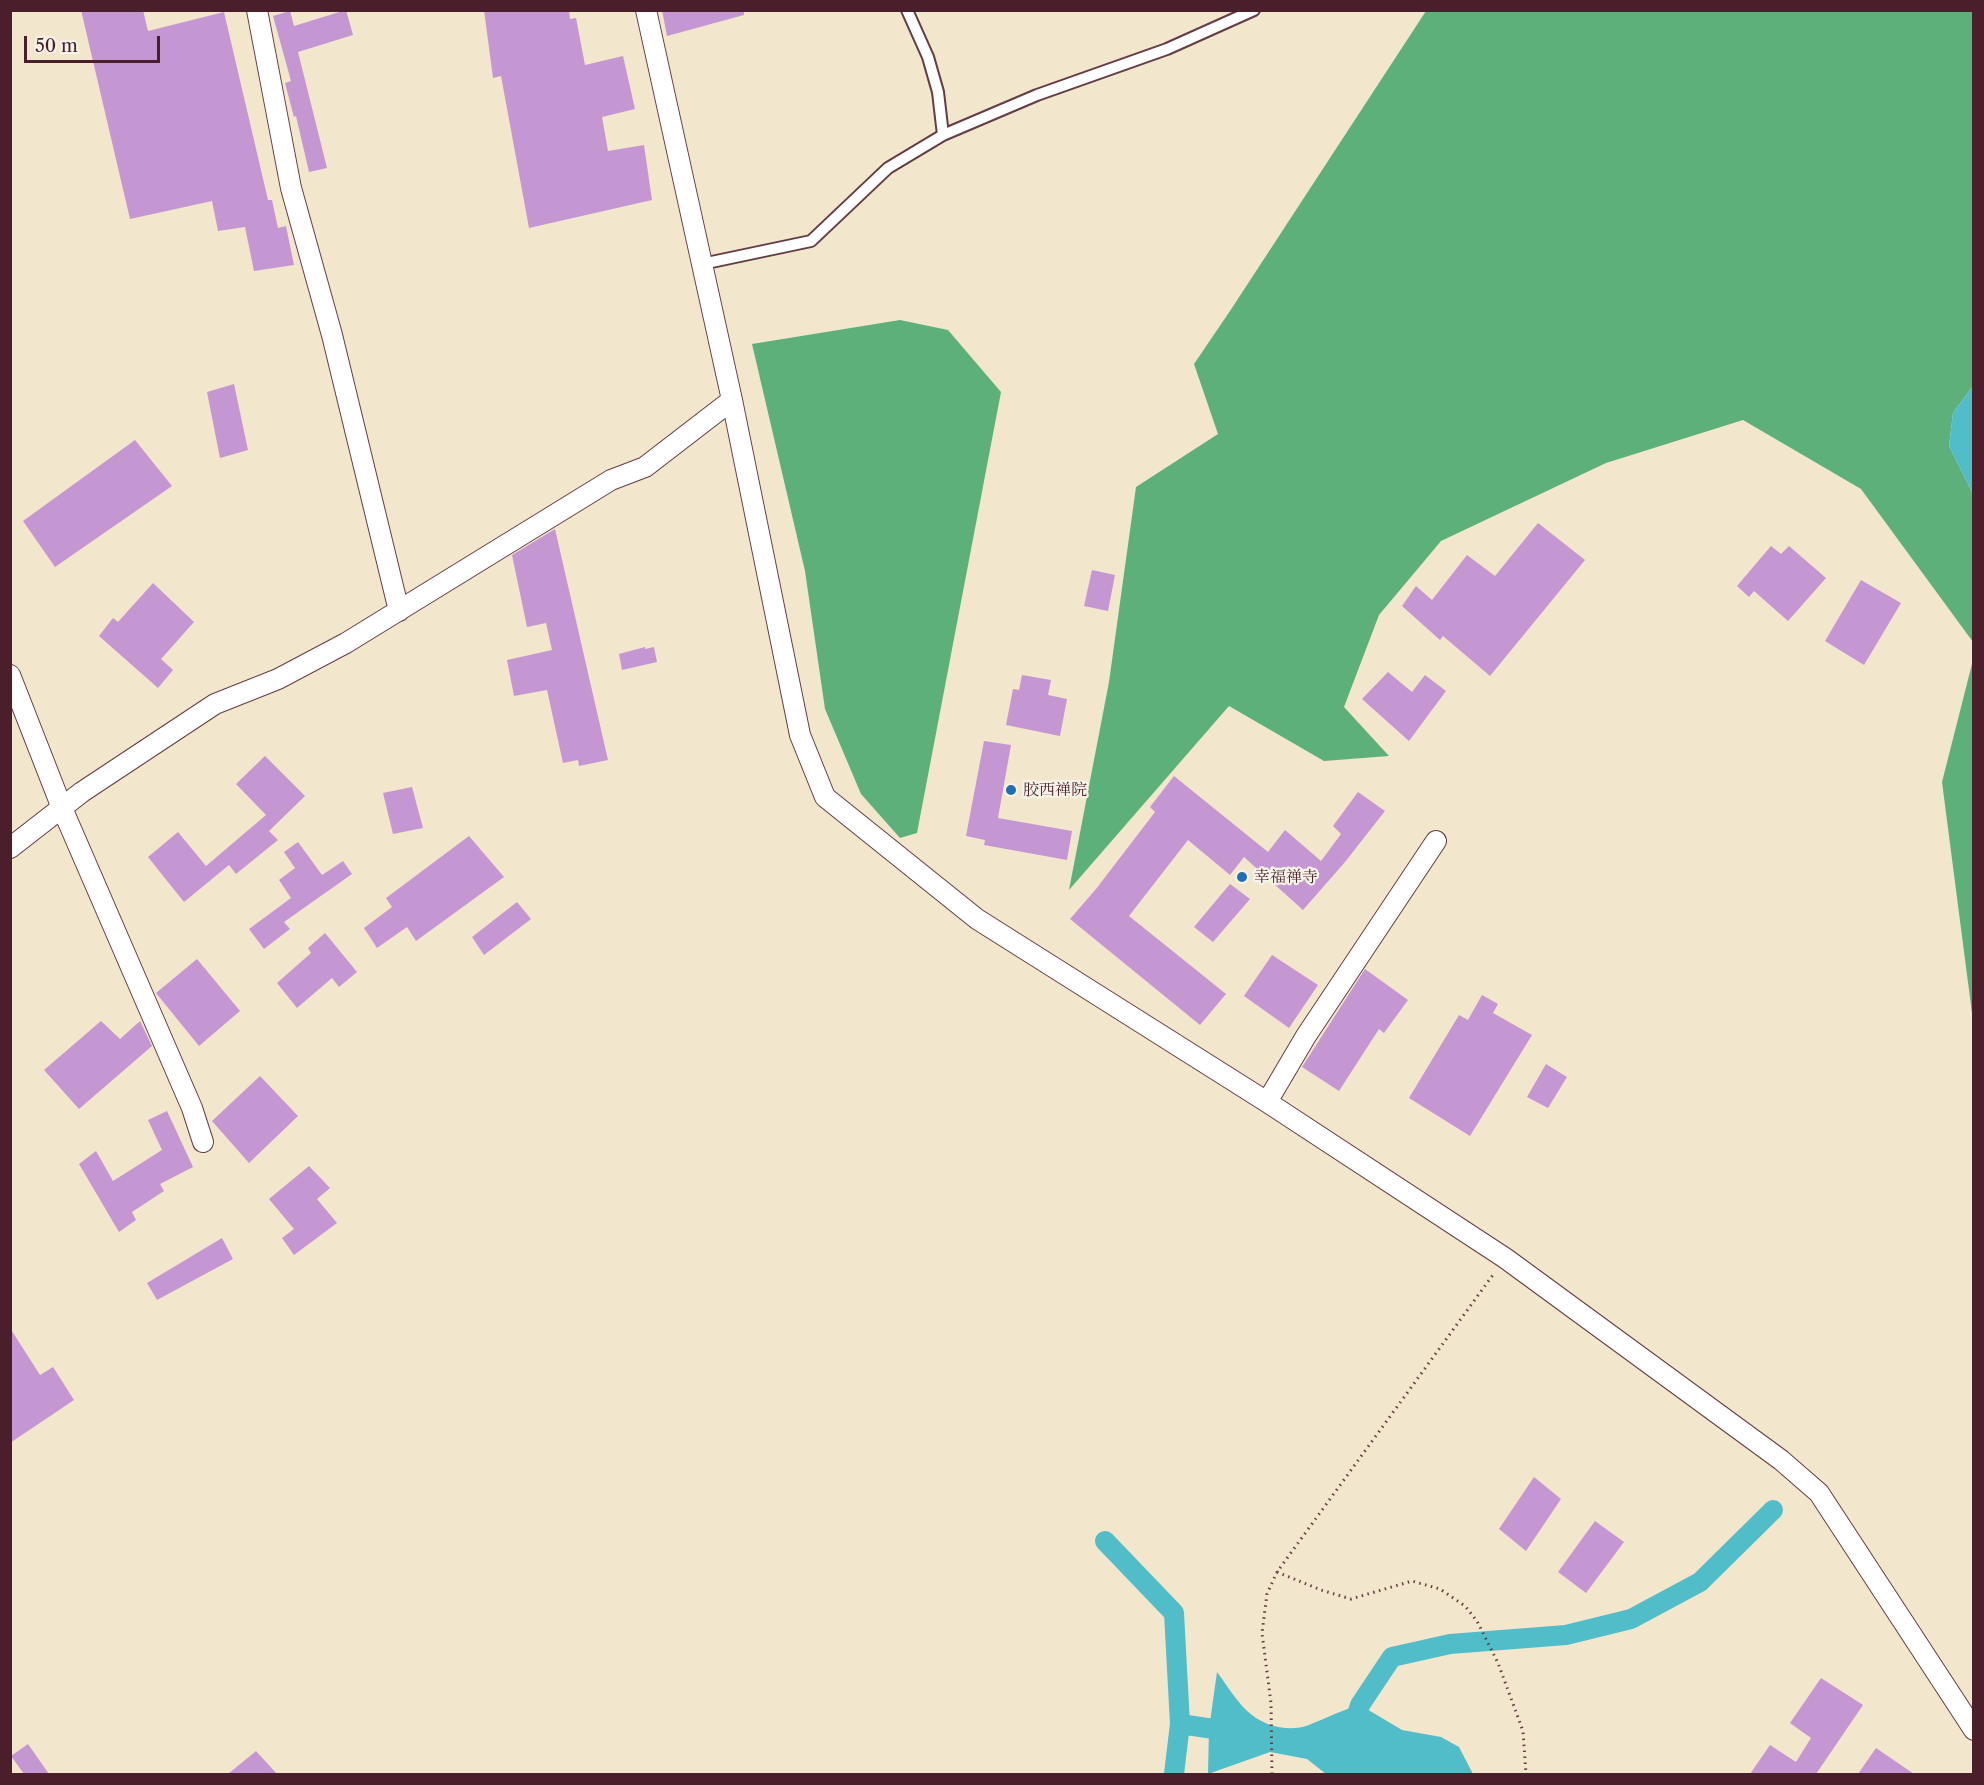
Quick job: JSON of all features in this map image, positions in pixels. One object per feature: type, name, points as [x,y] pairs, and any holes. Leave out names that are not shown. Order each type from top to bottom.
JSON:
[{"type":"street","points":[[257,10],[291,188],[332,335],[399,611]]},
{"type":"street","points":[[646,10],[732,400],[800,735],[825,797],[977,919],[1267,1102],[1504,1258],[1781,1460],[1819,1493],[1974,1730]]},
{"type":"street","points":[[10,848],[81,792],[215,704],[278,679],[346,643],[611,480],[645,467],[732,400]]},
{"type":"street","points":[[10,675],[62,808],[192,1108],[202,1142]]},
{"type":"street","points":[[1267,1102],[1306,1036],[1436,841]]},
{"type":"lane","points":[[907,10],[928,57],[935,80],[943,135]]},
{"type":"lane","points":[[702,264],[811,241],[888,168],[943,135],[1037,95],[1167,49],[1254,10]]},
{"type":"path","points":[[1272,1772],[1271,1703],[1262,1633],[1268,1594],[1277,1572],[1504,1258]]},
{"type":"path","points":[[1277,1572],[1321,1590],[1351,1599],[1412,1581],[1440,1589],[1465,1606],[1477,1621],[1498,1663],[1523,1731],[1526,1774]]},
{"type":"green space","points":[[1426,11],[1973,11],[1973,386],[1953,413],[1949,446],[1973,494],[1973,642],[1861,489],[1743,420],[1606,463],[1441,541],[1379,615],[1344,707],[1389,756],[1324,761],[1229,706],[1069,890],[1109,682],[1136,487],[1218,434],[1194,364]]},
{"type":"green space","points":[[900,320],[948,330],[1001,392],[917,833],[900,838],[861,794],[825,709],[805,571],[752,344]]},
{"type":"green space","points":[[1973,660],[1973,1021],[1942,782]]},
{"type":"water","points":[[1973,386],[1973,494],[1949,446],[1953,413]]},
{"type":"water","points":[[1217,1672],[1242,1706],[1265,1723],[1287,1728],[1302,1727],[1360,1705],[1402,1730],[1441,1737],[1459,1747],[1473,1774],[1326,1774],[1307,1759],[1270,1752],[1208,1774],[1209,1729]]},
{"type":"building","points":[[81,10],[143,10],[148,31],[224,12],[268,200],[272,200],[278,228],[286,226],[294,265],[254,271],[245,227],[218,231],[212,201],[130,219]]},
{"type":"building","points":[[346,10],[353,35],[298,52],[327,168],[309,172],[296,116],[294,117],[285,83],[291,81],[273,16],[290,11],[294,26]]},
{"type":"building","points":[[484,10],[569,10],[570,19],[576,18],[585,65],[623,56],[635,109],[602,117],[608,151],[644,145],[652,200],[529,228],[501,76],[493,78]]},
{"type":"building","points":[[662,10],[744,10],[744,15],[667,36]]},
{"type":"building","points":[[234,384],[248,450],[220,458],[207,392]]},
{"type":"building","points":[[135,440],[172,486],[55,567],[23,521]]},
{"type":"building","points":[[1538,523],[1585,560],[1490,676],[1443,636],[1440,640],[1402,606],[1416,586],[1432,600],[1467,555],[1495,576]]},
{"type":"building","points":[[555,529],[608,760],[579,766],[578,760],[563,763],[547,690],[514,696],[507,660],[552,650],[546,623],[527,627],[512,555]]},
{"type":"building","points":[[1771,546],[1781,554],[1789,546],[1826,578],[1788,621],[1754,591],[1749,597],[1737,586]]},
{"type":"building","points":[[1092,570],[1115,575],[1108,611],[1084,606]]},
{"type":"building","points":[[1861,580],[1901,603],[1864,665],[1825,641]]},
{"type":"building","points":[[153,583],[194,622],[161,659],[173,670],[158,688],[99,636],[113,618],[118,622]]},
{"type":"building","points":[[645,647],[645,649],[654,647],[657,662],[622,670],[619,654]]},
{"type":"building","points":[[1388,672],[1412,692],[1425,675],[1446,691],[1409,741],[1362,699]]},
{"type":"building","points":[[1022,675],[1051,680],[1048,695],[1067,699],[1060,736],[1006,725],[1013,689],[1019,690]]},
{"type":"building","points":[[984,741],[1011,745],[998,818],[1072,831],[1067,860],[984,845],[985,840],[966,836]]},
{"type":"building","points":[[265,756],[305,796],[269,831],[278,840],[236,874],[229,865],[184,902],[148,857],[178,832],[206,866],[266,815],[236,784]]},
{"type":"building","points":[[1174,776],[1268,852],[1285,830],[1321,861],[1341,834],[1333,826],[1358,792],[1385,811],[1303,910],[1244,857],[1230,875],[1188,840],[1129,916],[1226,994],[1200,1025],[1070,919],[1155,812],[1150,807]]},
{"type":"building","points":[[412,787],[423,828],[393,834],[383,793]]},
{"type":"building","points":[[469,836],[504,877],[416,941],[407,927],[377,948],[364,928],[392,907],[386,898]]},
{"type":"building","points":[[298,842],[322,875],[343,861],[352,874],[284,922],[290,929],[264,949],[249,929],[291,898],[279,880],[295,868],[284,852]]},
{"type":"building","points":[[1230,884],[1250,899],[1213,942],[1194,927]]},
{"type":"building","points":[[517,902],[531,919],[484,955],[472,937]]},
{"type":"building","points":[[325,933],[357,972],[339,987],[332,978],[297,1008],[277,983],[311,953],[308,948]]},
{"type":"building","points":[[1272,955],[1318,985],[1289,1028],[1244,996]]},
{"type":"building","points":[[197,959],[240,1011],[199,1046],[156,993]]},
{"type":"building","points":[[1365,969],[1408,1000],[1384,1033],[1379,1029],[1339,1091],[1302,1067]]},
{"type":"building","points":[[1482,995],[1498,1004],[1493,1013],[1532,1035],[1470,1136],[1409,1098],[1459,1015],[1468,1020]]},
{"type":"building","points":[[101,1021],[120,1039],[140,1021],[152,1046],[79,1109],[44,1070]]},
{"type":"building","points":[[1546,1064],[1567,1077],[1548,1108],[1527,1097]]},
{"type":"building","points":[[260,1076],[298,1116],[249,1163],[212,1121]]},
{"type":"building","points":[[167,1111],[193,1167],[160,1184],[164,1191],[132,1212],[136,1220],[119,1232],[79,1164],[96,1151],[113,1181],[162,1150],[148,1120]]},
{"type":"building","points":[[309,1166],[330,1188],[317,1199],[337,1223],[294,1255],[282,1238],[294,1229],[269,1199]]},
{"type":"building","points":[[222,1238],[233,1259],[157,1300],[147,1283]]},
{"type":"building","points":[[10,1328],[40,1375],[53,1367],[74,1400],[10,1443]]},
{"type":"building","points":[[1534,1477],[1561,1499],[1526,1551],[1499,1529]]},
{"type":"building","points":[[1595,1521],[1624,1542],[1586,1593],[1558,1572]]},
{"type":"building","points":[[1821,1678],[1863,1705],[1816,1774],[1750,1774],[1770,1745],[1796,1762],[1811,1738],[1790,1723]]},
{"type":"building","points":[[28,1744],[49,1774],[24,1774],[11,1756]]},
{"type":"building","points":[[1876,1748],[1914,1774],[1858,1774]]},
{"type":"building","points":[[256,1751],[277,1774],[228,1774]]},
{"type":"waterway","points":[[1352,1730],[1360,1705],[1392,1657],[1450,1644],[1566,1635],[1631,1619],[1700,1582],[1773,1510]]},
{"type":"waterway","points":[[1105,1541],[1174,1613],[1180,1724],[1174,1774]]},
{"type":"waterway","points":[[1180,1724],[1234,1732]]},
{"type":"place","name":"胶西禅院","points":[[1011,790]]},
{"type":"place","name":"幸福禅寺","points":[[1242,877]]}]
